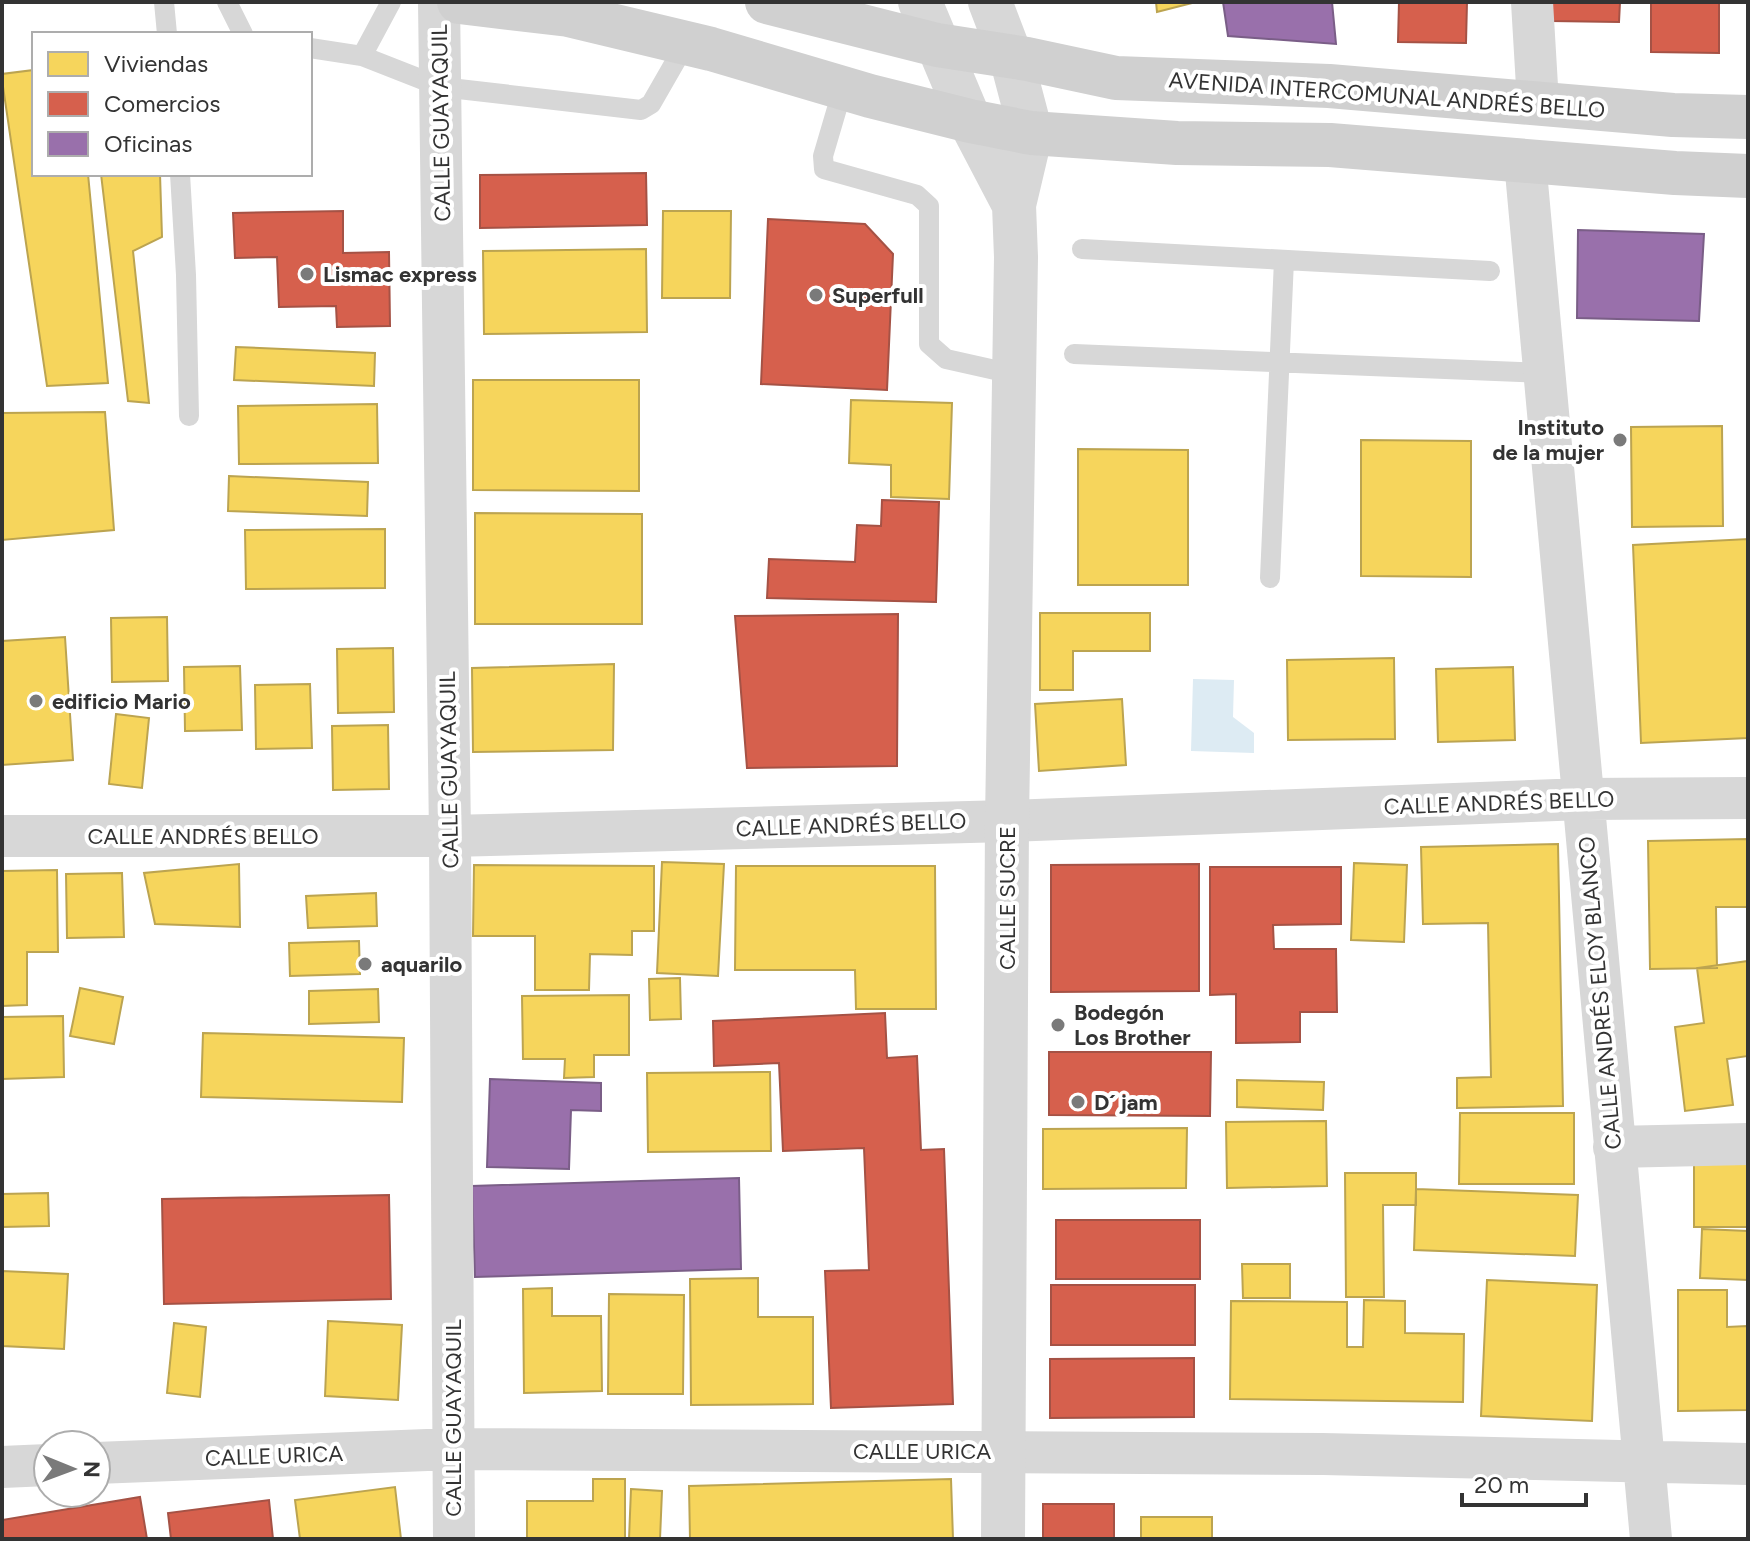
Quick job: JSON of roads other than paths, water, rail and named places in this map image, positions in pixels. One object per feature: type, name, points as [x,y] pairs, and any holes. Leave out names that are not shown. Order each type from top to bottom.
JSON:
[{"type":"main road","points":[[459,2],[569,15],[686,43],[970,121],[1031,133],[1177,143],[1330,145],[1675,173],[1748,176]]},
{"type":"main road","name":"AVENIDA INTERCOMUNAL ANDRÉS BELLO","points":[[767,2],[937,45],[1116,78],[1329,86],[1673,115],[1748,117]]},
{"type":"street","name":"CALLE GUAYAQUIL","points":[[439,2],[450,836],[454,1539]]},
{"type":"street","points":[[920,2],[970,121],[1014,205]]},
{"type":"street","points":[[990,2],[1019,58],[1031,133],[1014,205]]},
{"type":"street","points":[[1532,2],[1538,103]]},
{"type":"street","name":"CALLE ANDRÉS ELOY BLANCO","points":[[1525,161],[1651,1539]]},
{"type":"street","name":"CALLE SUCRE","points":[[1003,1539],[1007,821],[1016,257],[1014,205]]},
{"type":"street","name":"CALLE ANDRÉS BELLO","points":[[2,836],[450,836],[1007,821],[1583,799],[1748,798]]},
{"type":"street","points":[[1614,1147],[1748,1144]]},
{"type":"street","name":"CALLE URICA","points":[[112,1462],[453,1449],[1004,1452],[1748,1464]]},
{"type":"street","points":[[2,1467],[32,1466]]},
{"type":"lane","points":[[164,2],[167,32]]},
{"type":"lane","points":[[227,2],[242,32]]},
{"type":"lane","points":[[362,56],[391,2]]},
{"type":"lane","points":[[312,48],[362,56],[441,87],[641,110],[651,104],[686,43]]},
{"type":"lane","points":[[843,88],[823,156],[824,169],[917,195],[929,206],[929,344],[946,359],[1013,374]]},
{"type":"lane","points":[[180,176],[189,416]]},
{"type":"lane","points":[[1082,249],[1490,271]]},
{"type":"lane","points":[[1270,578],[1284,260]]},
{"type":"lane","points":[[1074,354],[1544,373]]},
{"type":"place","name":"Lismac express","points":[[307,274]]},
{"type":"place","name":"Superfull","points":[[816,295]]},
{"type":"place","name":"Instituto de la mujer","points":[[1620,440]]},
{"type":"place","name":"edificio Mario","points":[[36,701]]},
{"type":"place","name":"aquarilo","points":[[365,964]]},
{"type":"place","name":"Bodegón Los Brother","points":[[1058,1025]]},
{"type":"place","name":"D´ jam","points":[[1078,1102]]}]
